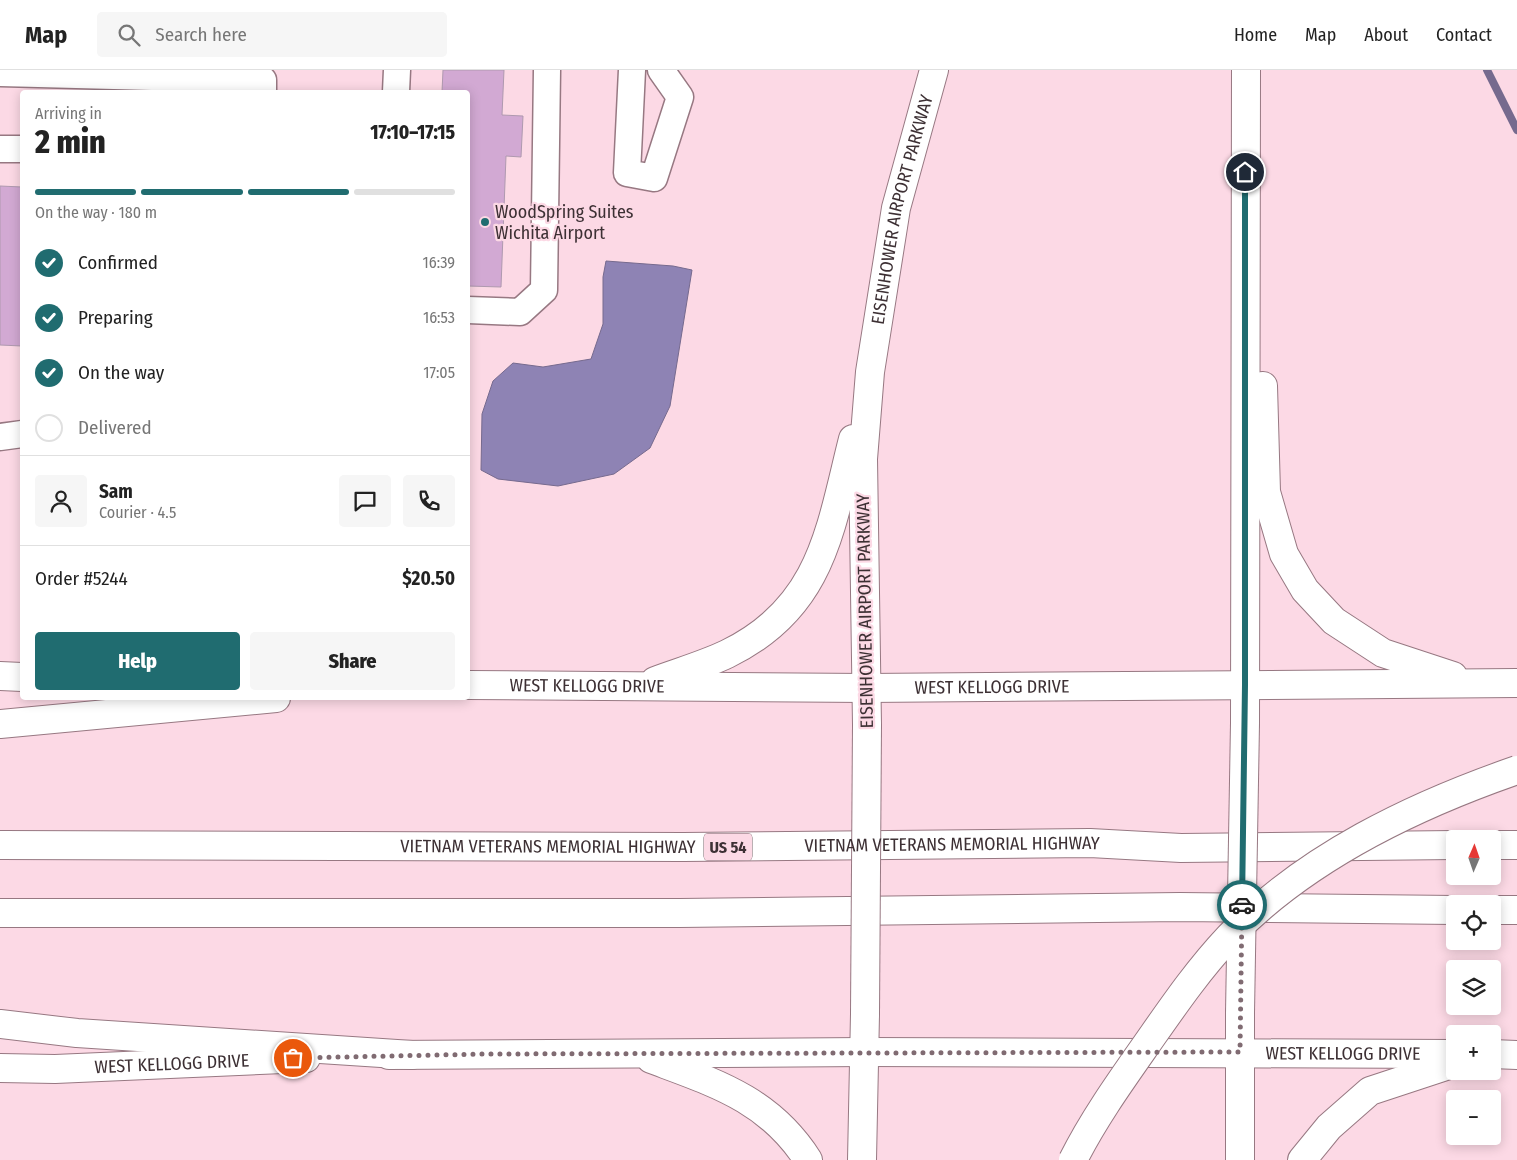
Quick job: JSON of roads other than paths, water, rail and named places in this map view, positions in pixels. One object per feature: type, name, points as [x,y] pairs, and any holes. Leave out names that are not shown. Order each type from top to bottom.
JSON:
[{"type":"main road","name":"EISENHOWER AIRPORT PARKWAY","points":[[862,1160],[865,1052],[868,688],[863,459],[870,372],[896,208],[934,70]]},
{"type":"main road","points":[[1240,1160],[1240,1013],[1245,723],[1246,70]]},
{"type":"main road","points":[[1245,308],[1263,379],[1266,492],[1284,554],[1304,590],[1334,621],[1383,653],[1434,671],[1484,683]]},
{"type":"main road","points":[[639,687],[728,653],[785,613],[812,577],[827,541],[870,372]]},
{"type":"main road","points":[[0,676],[20,677]]},
{"type":"main road","name":"WEST KELLOGG DRIVE","points":[[470,685],[868,688],[1517,683]]},
{"type":"main road","points":[[0,724],[255,700]]},
{"type":"main road","points":[[1073,1160],[1101,1112],[1173,1004],[1229,937],[1265,903],[1317,865],[1368,835],[1450,794],[1517,770]]},
{"type":"main road","name":"VIETNAM VETERANS MEMORIAL HIGHWAY","points":[[0,845],[683,848],[1090,843],[1181,848],[1446,846]]},
{"type":"main road","points":[[1501,845],[1517,845]]},
{"type":"main road","points":[[0,913],[680,913],[1180,906],[1446,910]]},
{"type":"main road","points":[[1501,910],[1517,910]]},
{"type":"main road","points":[[0,1024],[77,1033],[412,1055]]},
{"type":"main road","name":"WEST KELLOGG DRIVE","points":[[0,1068],[55,1069],[412,1055],[865,1052],[1446,1054]]},
{"type":"main road","points":[[635,1054],[726,1087],[763,1109],[795,1140],[808,1160]]},
{"type":"main road","points":[[1501,1054],[1517,1054]]},
{"type":"main road","points":[[1302,1160],[1328,1127],[1370,1091],[1446,1066]]},
{"type":"lane","points":[[396,90],[397,70]]},
{"type":"lane","points":[[470,310],[520,312],[544,290],[547,70]]},
{"type":"lane","points":[[632,70],[627,174],[654,178],[680,97],[661,70]]},
{"type":"lane","points":[[0,73],[263,80],[263,90]]},
{"type":"lane","points":[[0,149],[20,149]]},
{"type":"lane","points":[[0,437],[20,434]]},
{"type":"waterway","points":[[1487,70],[1517,130]]},
{"type":"place","name":"WoodSpring Suites Wichita Airport","points":[[485,222]]}]
